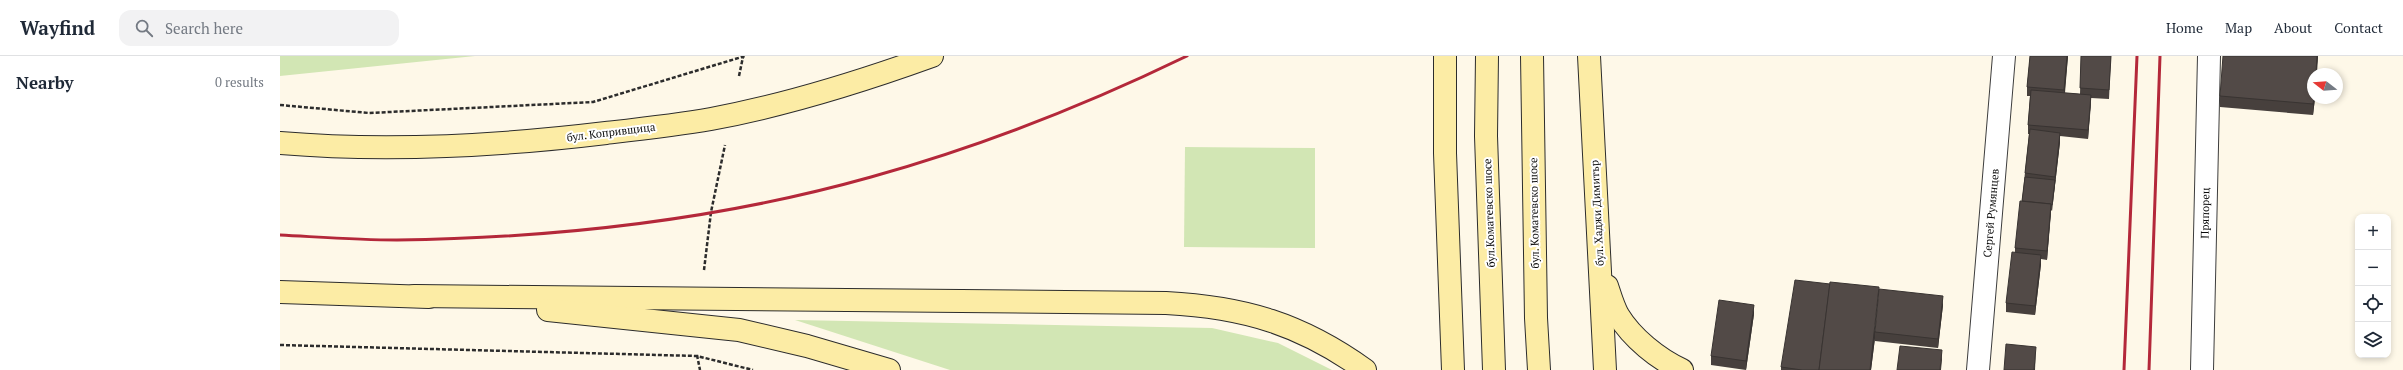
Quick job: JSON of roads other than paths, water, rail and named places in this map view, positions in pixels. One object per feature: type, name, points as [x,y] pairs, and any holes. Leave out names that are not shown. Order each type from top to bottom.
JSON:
[{"type":"main road","name":"бул. Копривщица","points":[[280,143],[341,146],[432,146],[542,140],[711,119],[799,99],[873,77],[932,56]]},
{"type":"main road","points":[[1446,56],[1445,152],[1453,370]]},
{"type":"main road","name":"бул.Коматевско шосе","points":[[1487,56],[1486,136],[1494,370]]},
{"type":"main road","name":"бул. Коматевско шосе","points":[[1532,56],[1536,318],[1540,370]]},
{"type":"main road","name":"бул. Хаджи Димитър","points":[[1589,56],[1605,370]]},
{"type":"main road","points":[[1600,268],[1618,314],[1631,333],[1657,354],[1682,370]]},
{"type":"main road","points":[[280,292],[414,296],[1150,302],[1204,305],[1239,310],[1305,333],[1365,370]]},
{"type":"main road","points":[[414,296],[739,330],[806,346],[889,370]]},
{"type":"street","name":"Сергей Румянцев","points":[[1978,370],[2004,56]]},
{"type":"street","name":"Пряпорец","points":[[2202,370],[2209,56]]},
{"type":"railway","points":[[280,235],[397,240],[517,235],[577,231],[636,224],[755,205],[871,177],[952,152],[1032,124],[1149,74],[1187,56]]},
{"type":"railway","points":[[2124,370],[2137,56]]},
{"type":"railway","points":[[2149,370],[2160,56]]}]
